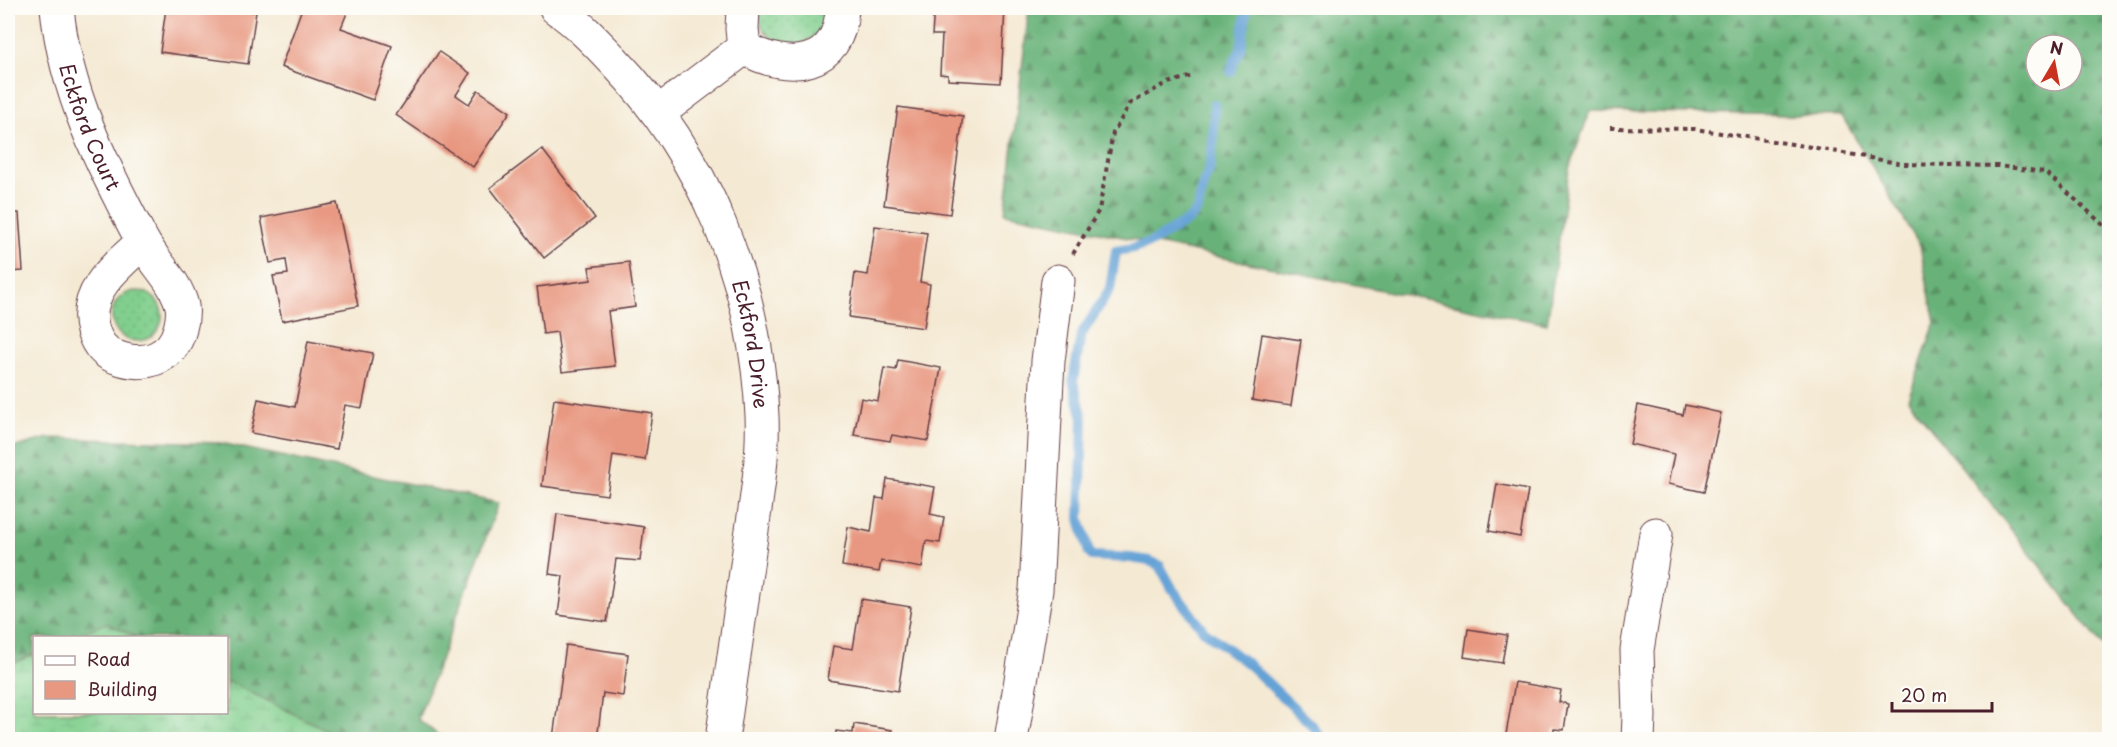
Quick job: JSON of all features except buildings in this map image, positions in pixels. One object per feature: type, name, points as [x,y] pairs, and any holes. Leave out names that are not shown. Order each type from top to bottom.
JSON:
[{"type":"street","name":"Eckford Court","points":[[57,8],[68,69],[80,112],[97,152],[143,242]]},
{"type":"street","name":"Eckford Drive","points":[[556,8],[598,44],[630,78],[658,112],[684,150],[705,189],[723,231],[744,298],[762,417],[759,478],[722,740]]},
{"type":"street","points":[[743,8],[744,48]]},
{"type":"street","points":[[744,48],[762,58],[786,63],[805,62],[832,45],[839,31],[842,8]]},
{"type":"street","points":[[658,112],[744,48]]},
{"type":"street","points":[[1011,740],[1036,590],[1048,362],[1058,281]]},
{"type":"street","points":[[1638,740],[1636,650],[1656,534]]},
{"type":"path","points":[[1058,281],[1099,210],[1113,133],[1130,104],[1165,84],[1192,76]]},
{"type":"path","points":[[1610,128],[1695,129],[1903,164],[1998,166],[2045,172],[2109,231]]},
{"type":"green space","points":[[759,8],[825,8],[822,24],[815,36],[804,43],[791,45],[779,42],[768,35],[761,24]]},
{"type":"green space","points":[[1029,8],[2109,8],[2109,660],[2106,650],[1908,399],[1935,323],[1920,246],[1842,116],[1590,111],[1569,169],[1547,324],[1005,213]]},
{"type":"green space","points":[[137,291],[155,298],[162,316],[155,334],[137,341],[119,334],[112,316],[119,298]]},
{"type":"green space","points":[[48,438],[221,443],[499,503],[418,719],[443,739],[8,740],[8,449]]},
{"type":"green space","points":[[107,623],[135,636],[74,636]]},
{"type":"green space","points":[[33,654],[33,714],[228,714],[228,681],[341,739],[8,739],[8,666]]},
{"type":"waterway","points":[[1231,72],[1241,49],[1247,8]]},
{"type":"waterway","points":[[1214,104],[1213,144],[1209,171],[1204,181],[1198,209],[1190,219],[1152,242],[1116,251],[1110,289],[1081,335],[1073,381],[1083,418],[1080,518],[1089,553],[1092,556],[1131,558],[1150,561],[1160,566],[1173,590],[1204,631],[1248,664],[1312,725],[1323,740]]}]
